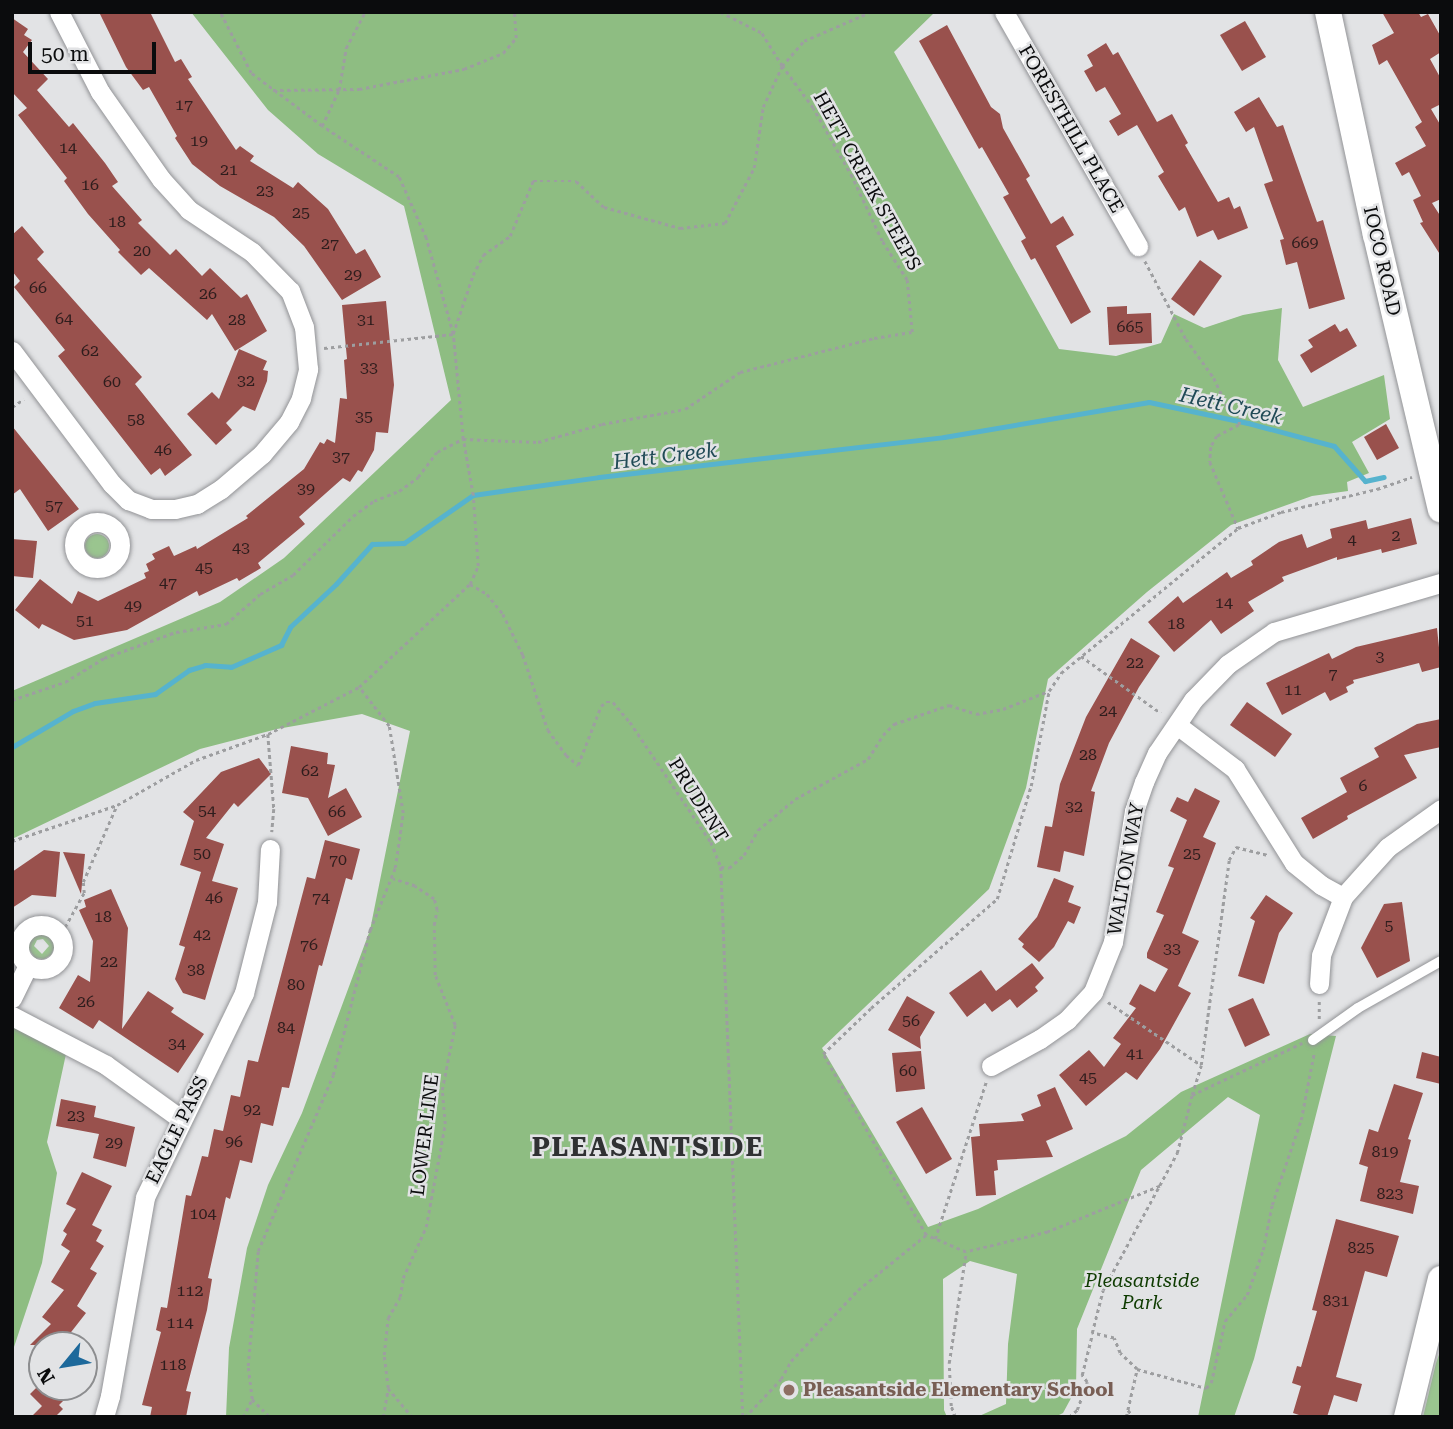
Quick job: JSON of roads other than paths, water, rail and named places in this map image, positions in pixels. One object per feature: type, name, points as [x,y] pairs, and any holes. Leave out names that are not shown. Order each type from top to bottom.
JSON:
[{"type":"main road","name":"IOCO ROAD","points":[[1328,12],[1441,509]]},
{"type":"main road","points":[[1407,1417],[1441,1279]]},
{"type":"street","points":[[12,351],[112,484],[128,500],[151,509],[187,507],[214,494],[262,454],[289,422],[301,398],[307,369],[306,339],[298,307],[290,291],[252,252],[195,215],[160,178],[100,92],[59,12]]},
{"type":"street","name":"FORESTHILL PLACE","points":[[1004,12],[1138,246]]},
{"type":"street","points":[[111,526],[128,500]]},
{"type":"street","name":"WALTON WAY","points":[[991,1066],[1040,1039],[1067,1020],[1093,992],[1113,942],[1134,811],[1157,753],[1193,701],[1228,664],[1274,632],[1441,583]]},
{"type":"street","points":[[1177,724],[1235,769],[1282,845],[1305,873],[1343,897]]},
{"type":"street","points":[[1319,984],[1321,956],[1343,897],[1388,847],[1441,809]]},
{"type":"street","name":"EAGLE PASS","points":[[104,1417],[145,1197],[244,993],[267,902],[270,849]]},
{"type":"street","points":[[12,998],[28,965]]},
{"type":"street","points":[[12,1016],[106,1065],[181,1119]]},
{"type":"lane","points":[[1316,1037],[1441,961]]},
{"type":"waterway","name":"Hett Creek","points":[[12,747],[73,711],[95,703],[155,694],[189,670],[205,665],[231,667],[281,645],[290,627],[336,584],[372,544],[404,543],[473,495],[599,477],[944,437],[1149,402],[1248,423],[1334,446],[1365,481],[1384,477]]},
{"type":"place","name":"Pleasantside Elementary School","points":[[789,1390]]},
{"type":"district","name":"PLEASANTSIDE","points":[[648,1148]]},
{"type":"park label","name":"Pleasantside Park","points":[[1142,1292]]}]
